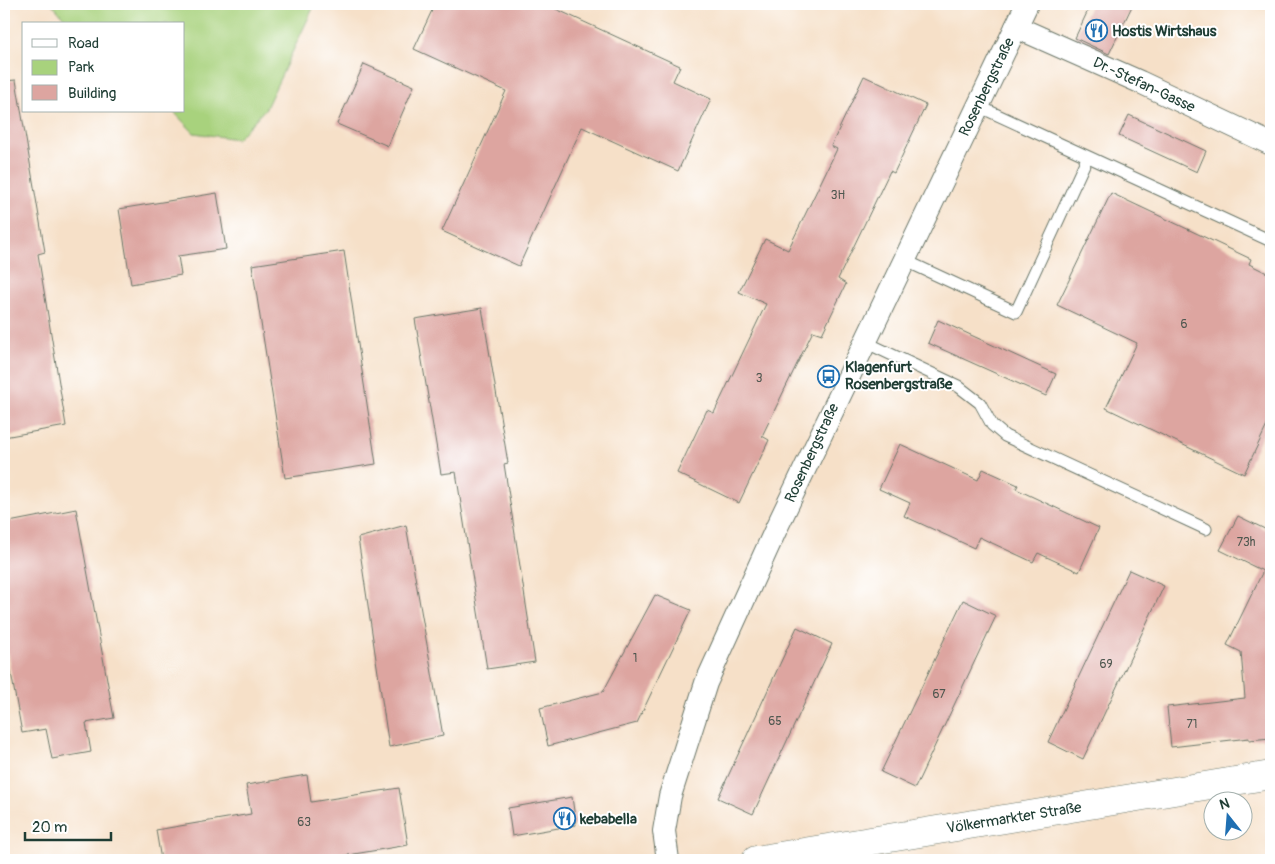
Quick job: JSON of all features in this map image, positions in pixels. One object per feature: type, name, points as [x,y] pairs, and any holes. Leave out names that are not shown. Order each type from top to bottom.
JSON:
[{"type":"main road","name":"Völkermarkter Straße","points":[[756,860],[1271,775]]},
{"type":"street","name":"Rosenbergstraße","points":[[668,860],[664,831],[670,796],[706,683],[865,342],[1027,4]]},
{"type":"street","name":"Dr.-Stefan-Gasse","points":[[1016,27],[1140,82],[1271,144]]},
{"type":"lane","points":[[978,106],[1271,241]]},
{"type":"lane","points":[[904,260],[1016,312],[1088,158]]},
{"type":"lane","points":[[865,342],[958,386],[980,403],[992,425],[1005,436],[1206,529]]},
{"type":"green space","points":[[52,4],[315,4],[266,108],[237,139],[194,133],[174,112],[185,112],[185,22],[67,22]]},
{"type":"building","points":[[435,4],[545,4],[680,66],[673,81],[711,99],[678,171],[582,127],[519,266],[442,231],[506,91],[414,49]]},
{"type":"building","points":[[1091,4],[1133,4],[1109,54],[1075,38]]},
{"type":"building","points":[[364,64],[414,86],[388,146],[337,124]]},
{"type":"building","points":[[864,76],[926,105],[894,173],[890,171],[838,279],[846,284],[822,334],[813,331],[762,436],[769,440],[739,503],[677,473],[707,410],[714,413],[766,304],[739,292],[765,239],[788,250],[837,149],[831,146]]},
{"type":"building","points":[[16,80],[45,252],[38,254],[66,426],[4,437],[4,81]]},
{"type":"building","points":[[1129,115],[1206,151],[1197,172],[1119,136]]},
{"type":"building","points":[[217,193],[226,249],[178,256],[181,275],[131,284],[119,209]]},
{"type":"building","points":[[1111,193],[1251,259],[1249,264],[1271,275],[1271,417],[1244,474],[1106,408],[1137,343],[1057,305]]},
{"type":"building","points":[[344,251],[376,464],[285,478],[252,265]]},
{"type":"building","points":[[482,308],[508,463],[504,464],[535,662],[487,669],[456,472],[441,474],[415,319]]},
{"type":"building","points":[[938,320],[1056,374],[1046,396],[928,343]]},
{"type":"building","points":[[900,444],[978,480],[983,469],[1018,485],[1016,489],[1099,528],[1079,572],[1038,553],[1033,562],[979,537],[974,548],[904,516],[910,503],[879,489]]},
{"type":"building","points":[[76,509],[114,718],[86,723],[91,752],[52,759],[46,729],[22,733],[4,634],[4,523]]},
{"type":"building","points":[[1238,516],[1271,532],[1271,738],[1249,740],[1249,738],[1171,747],[1167,707],[1245,698],[1241,652],[1227,645],[1263,571],[1220,550]]},
{"type":"building","points":[[406,525],[443,736],[389,747],[358,538]]},
{"type":"building","points":[[1129,570],[1164,586],[1083,759],[1048,742]]},
{"type":"building","points":[[655,595],[691,610],[637,723],[548,746],[540,708],[603,692]]},
{"type":"building","points":[[963,600],[996,616],[915,788],[881,772]]},
{"type":"building","points":[[797,627],[832,644],[753,814],[718,798]]},
{"type":"building","points":[[307,775],[311,802],[399,788],[408,845],[318,860],[161,860],[156,830],[251,814],[246,785]]},
{"type":"building","points":[[572,797],[576,825],[512,836],[508,808]]},
{"type":"place","name":"Hostis Wirtshaus","points":[[1096,31]]},
{"type":"place","name":"Klagenfurt Rosenbergstraße","points":[[829,376]]},
{"type":"place","name":"kebabella","points":[[564,819]]}]
